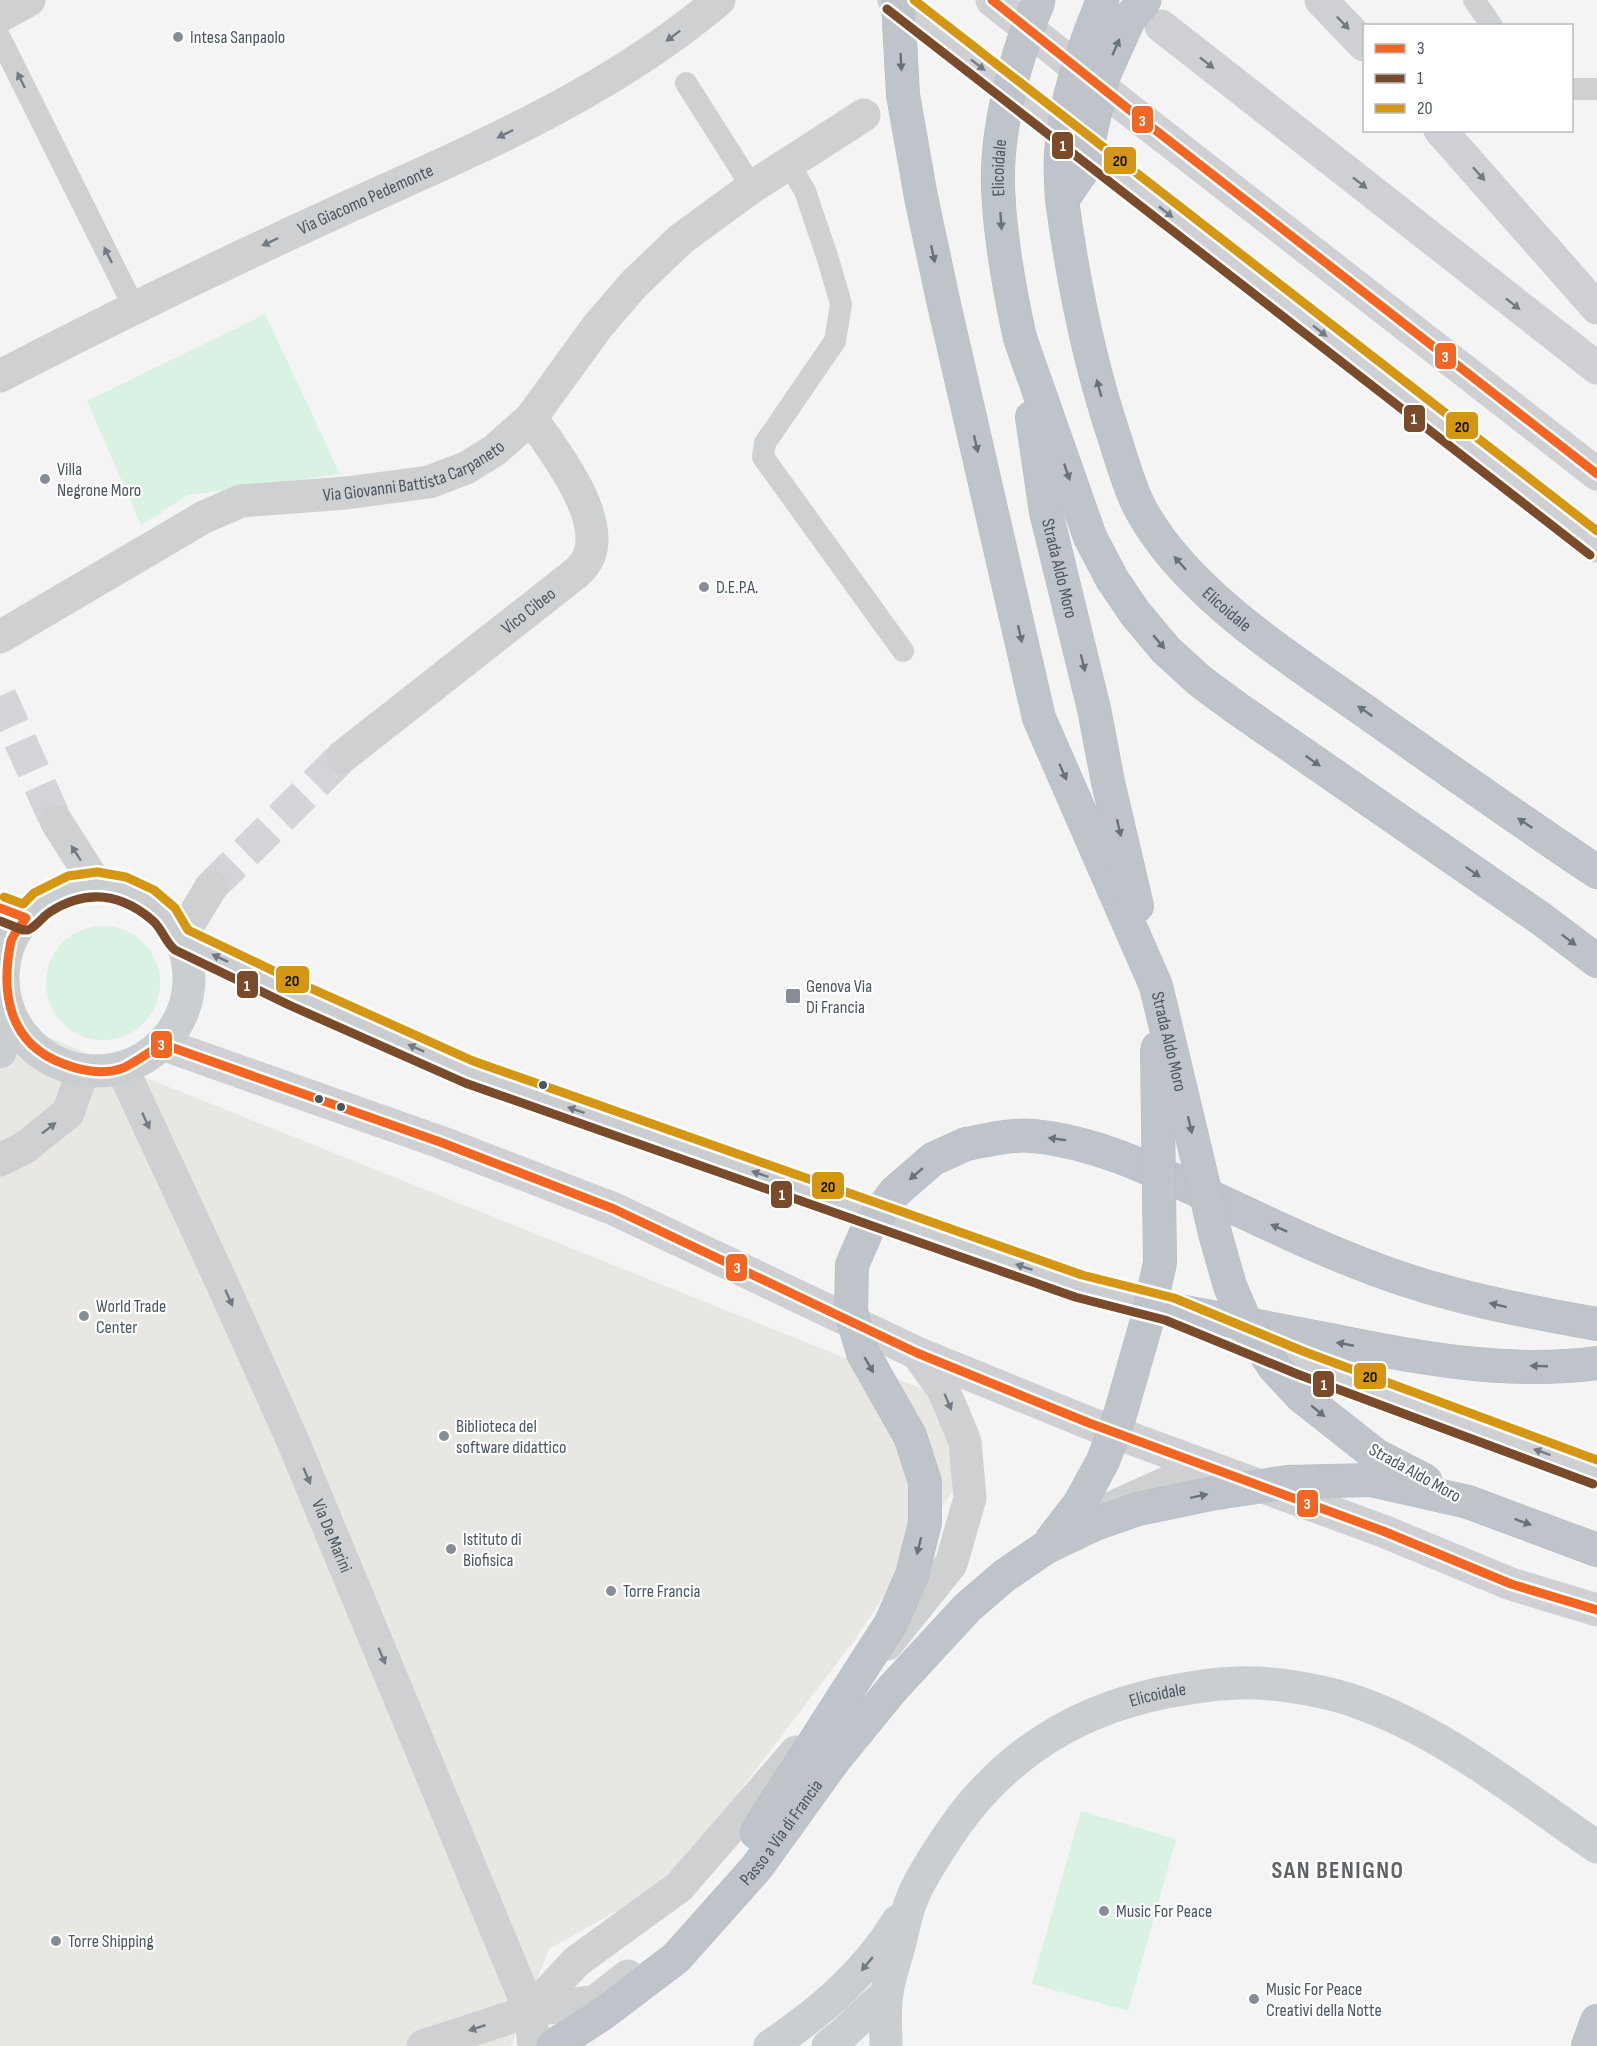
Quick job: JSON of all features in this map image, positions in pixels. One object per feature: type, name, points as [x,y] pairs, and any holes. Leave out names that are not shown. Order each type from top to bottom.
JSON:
[{"type":"highway","name":"Elicoidale","points":[[1020,338],[1008,278],[998,186],[1000,145],[1005,110],[1025,35],[1039,0]]},
{"type":"highway","name":"Elicoidale","points":[[1103,0],[1080,58],[1069,105],[1061,153],[1062,200],[1090,356],[1105,411],[1138,504],[1173,556],[1197,582],[1269,643],[1585,864]]},
{"type":"highway","points":[[897,1],[903,95],[921,197],[1039,718],[1156,986],[1160,1263],[1148,1321],[1119,1418],[1103,1461],[1080,1503],[1045,1548]]},
{"type":"highway","points":[[1062,200],[1082,171],[1103,77],[1129,19],[1153,13]]},
{"type":"highway","points":[[1020,338],[1090,537],[1112,579],[1135,613],[1166,650],[1200,681],[1238,709],[1540,918],[1597,961]]},
{"type":"highway","name":"Strada Aldo Moro","points":[[1020,338],[1046,512],[1216,1237],[1230,1286],[1248,1328],[1275,1368],[1301,1396],[1377,1455],[1468,1502],[1597,1550]]},
{"type":"highway","points":[[676,1958],[891,1623],[912,1575],[925,1523],[925,1482],[910,1436],[863,1353],[851,1312],[852,1265],[868,1228],[895,1192],[933,1159],[966,1144],[997,1138],[1031,1136],[1074,1142],[1161,1173],[1273,1226],[1380,1271],[1453,1294],[1518,1310],[1597,1324]]},
{"type":"highway","points":[[1169,1309],[1378,1350],[1442,1360],[1565,1367],[1597,1363]]},
{"type":"highway","points":[[553,2046],[602,2014],[676,1958],[757,1867],[834,1760],[892,1688],[967,1608],[1004,1576],[1045,1548],[1095,1524],[1138,1509],[1210,1494],[1288,1482],[1371,1480],[1468,1502]]},
{"type":"highway","points":[[1588,2046],[1597,2021]]},
{"type":"main road","points":[[992,0],[1597,474]]},
{"type":"main road","points":[[1321,0],[1363,43]]},
{"type":"main road","points":[[897,1],[1597,546]]},
{"type":"main road","points":[[1153,13],[1597,368]]},
{"type":"main road","points":[[1442,132],[1597,308]]},
{"type":"main road","points":[[0,1052],[7,1013],[3,989],[4,966],[12,939],[13,913],[41,903],[72,887],[96,884],[122,888],[146,899],[166,916],[180,939],[188,966],[187,994],[178,1020],[162,1044],[122,1068],[83,1071],[58,1062],[26,1042],[7,1013]]},
{"type":"main road","points":[[180,939],[294,994],[469,1072],[1079,1286],[1169,1309],[1301,1363],[1597,1473]]},
{"type":"main road","points":[[162,1044],[440,1142],[614,1209],[917,1353],[1089,1423],[1383,1531],[1511,1584],[1597,1610]]},
{"type":"main road","name":"Elicoidale","points":[[886,2046],[887,1993],[912,1899],[933,1858],[959,1819],[990,1783],[1023,1754],[1060,1730],[1102,1709],[1151,1694],[1206,1686],[1257,1683],[1308,1690],[1355,1701],[1403,1721],[1463,1754],[1592,1844]]},
{"type":"main road","points":[[770,2046],[819,2011],[856,1978],[882,1947],[912,1899]]},
{"type":"main road","points":[[828,2046],[887,1993]]},
{"type":"street","points":[[0,16],[29,0]]},
{"type":"street","name":"Via Giacomo Pedemonte","points":[[0,376],[134,307],[570,102],[666,41],[719,0]]},
{"type":"street","name":"Via Giovanni Battista Carpaneto","points":[[0,637],[204,517],[242,501],[346,494],[429,482],[466,468],[495,450],[531,418],[597,327],[634,284],[681,239],[752,187],[864,115]]},
{"type":"street","name":"Vico Cibeo","points":[[342,757],[584,565],[590,554],[591,535],[583,500],[563,464],[531,418]]},
{"type":"street","points":[[56,821],[96,884]]},
{"type":"street","points":[[180,939],[211,887]]},
{"type":"street","name":"Via De Marini","points":[[122,1068],[292,1439],[530,2011],[534,2046]]},
{"type":"street","points":[[0,1160],[24,1148],[68,1113],[83,1071]]},
{"type":"street","points":[[423,2046],[530,2011],[577,1961],[679,1887],[850,1691],[951,1564],[970,1497],[965,1442],[943,1389],[917,1353]]},
{"type":"street","name":"Passo a Via di Francia","points":[[530,2011],[596,2001],[705,1915],[882,1718],[1070,1526],[1204,1466]]},
{"type":"street","points":[[951,1564],[997,1600]]},
{"type":"lane","points":[[1474,0],[1491,24]]},
{"type":"lane","points":[[0,38],[134,307]]},
{"type":"lane","points":[[686,83],[752,187]]},
{"type":"lane","points":[[1573,89],[1597,89]]},
{"type":"lane","points":[[789,164],[804,191],[841,304],[835,341],[765,443],[763,457],[903,651]]},
{"type":"shaded area","points":[[0,1017],[970,1408],[976,1456],[856,1638],[672,1880],[549,1949],[511,2046],[0,2046]]},
{"type":"green space","points":[[265,314],[340,474],[188,495],[141,525],[87,401]]},
{"type":"green space","points":[[103,926],[125,930],[143,943],[156,961],[160,983],[156,1005],[143,1023],[125,1036],[103,1040],[81,1036],[63,1023],[50,1005],[46,983],[50,961],[63,943],[81,930]]},
{"type":"green space","name":"Music For Peace","points":[[1081,1811],[1176,1839],[1128,2011],[1032,1984]]},
{"type":"tunnel","points":[[0,696],[56,821]]},
{"type":"tunnel","points":[[211,887],[342,757]]},
{"type":"transit line","name":"20","points":[[914,0],[1597,531]]},
{"type":"transit line","name":"3","points":[[992,0],[1597,474]]},
{"type":"transit line","name":"1","points":[[887,9],[1590,555]]},
{"type":"transit line","name":"20","points":[[4,897],[23,904],[34,893],[68,876],[97,872],[126,877],[154,890],[175,908],[188,930],[473,1061],[1082,1275],[1174,1298],[1305,1352],[1597,1460]]},
{"type":"transit line","name":"1","points":[[0,921],[28,930],[50,912],[77,900],[103,897],[128,904],[152,920],[175,950],[289,1005],[465,1083],[1075,1297],[1165,1320],[1297,1374],[1593,1484]]},
{"type":"transit line","name":"3","points":[[0,908],[26,918],[11,941],[8,961],[8,998],[13,1015],[20,1030],[31,1044],[45,1055],[64,1064],[93,1071],[116,1070],[133,1063],[162,1044],[440,1142],[614,1209],[917,1353],[1089,1423],[1383,1531],[1511,1584],[1597,1610]]},
{"type":"place","name":"Intesa Sanpaolo","points":[[178,37]]},
{"type":"place","name":"Villa Negrone Moro","points":[[45,479]]},
{"type":"place","name":"D.E.P.A.","points":[[704,587]]},
{"type":"place","name":"Genova Via Di Francia","points":[[793,996]]},
{"type":"place","name":"World Trade Center","points":[[84,1316]]},
{"type":"place","name":"Biblioteca del software didattico","points":[[444,1436]]},
{"type":"place","name":"Istituto di Biofisica","points":[[451,1549]]},
{"type":"place","name":"Torre Francia","points":[[611,1591]]},
{"type":"place","name":"Music For Peace","points":[[1104,1911]]},
{"type":"place","name":"Torre Shipping","points":[[56,1941]]},
{"type":"place","name":"Music For Peace Creativi della Notte","points":[[1254,1999]]},
{"type":"district","name":"SAN BENIGNO","points":[[1338,1870]]}]
